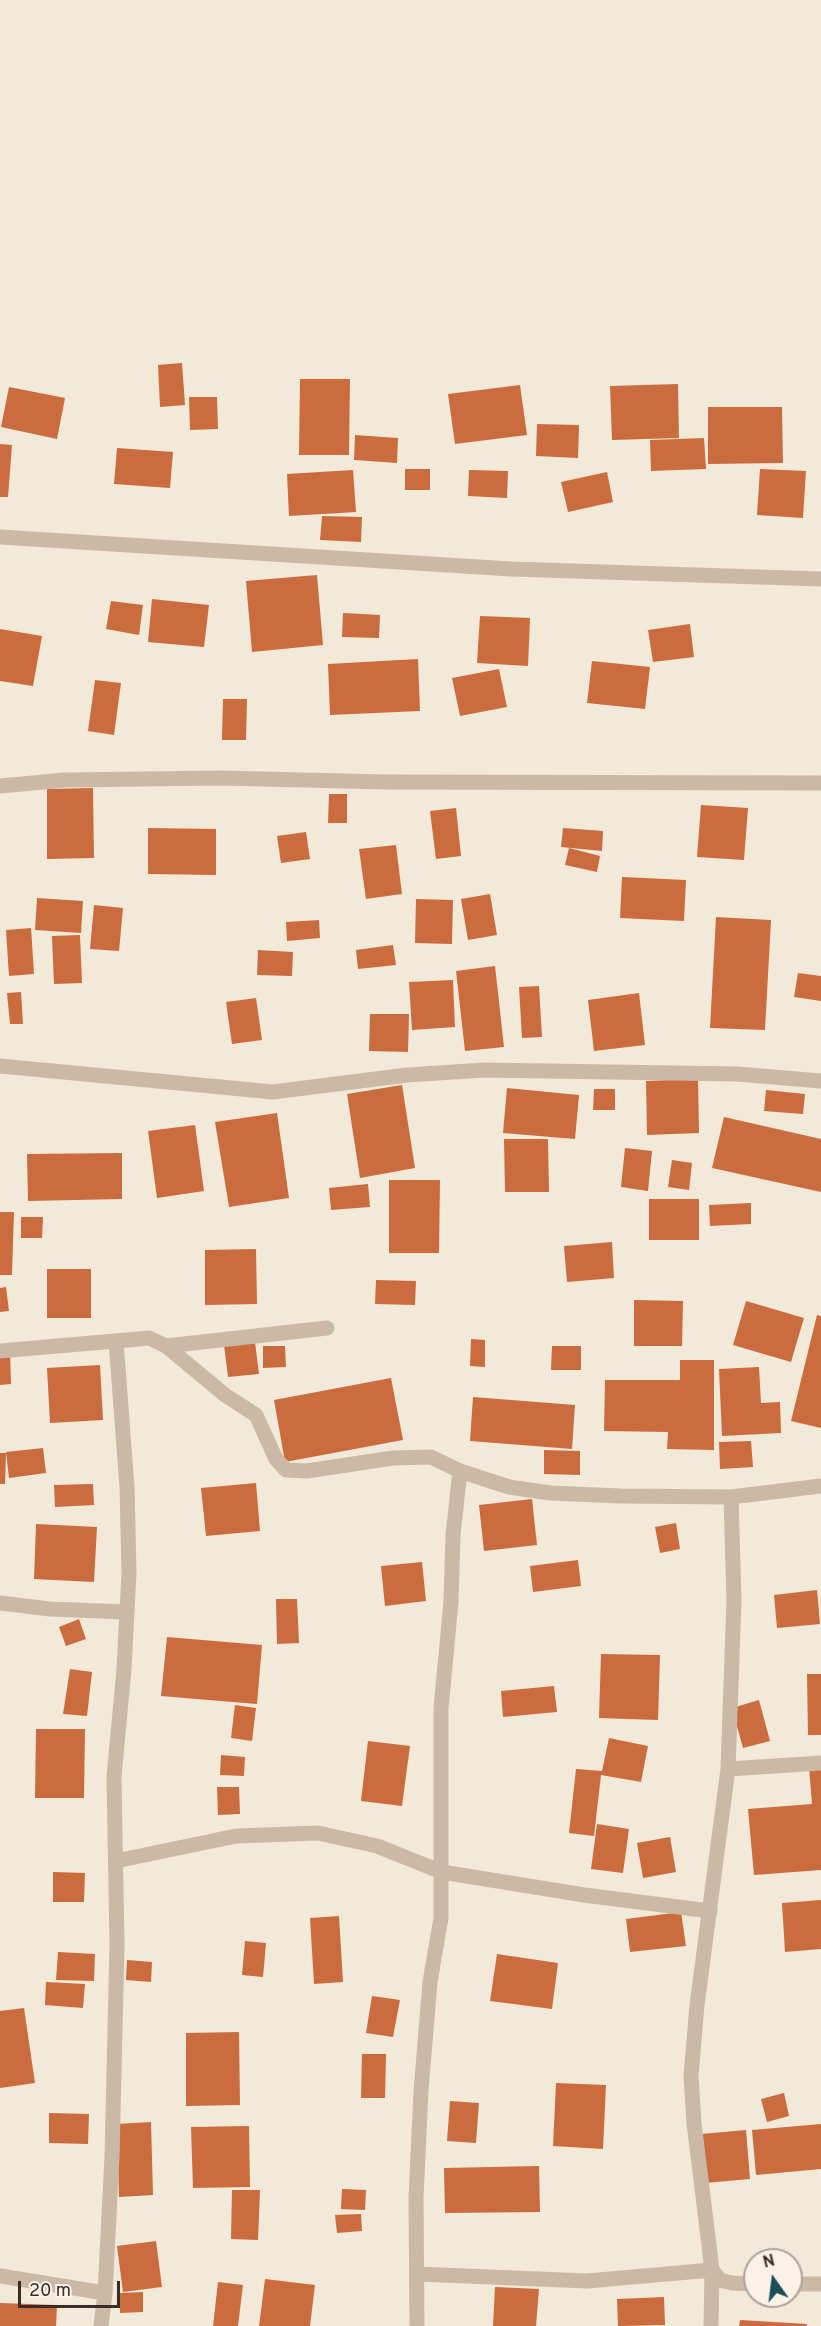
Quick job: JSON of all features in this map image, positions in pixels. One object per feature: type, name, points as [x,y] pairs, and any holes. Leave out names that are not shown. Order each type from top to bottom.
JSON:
[{"type":"street","points":[[0,537],[511,569],[821,579]]},
{"type":"street","points":[[0,786],[65,780],[221,778],[385,782],[821,783]]},
{"type":"street","points":[[0,1066],[273,1092],[407,1075],[484,1070],[737,1074],[821,1081]]},
{"type":"street","points":[[166,1347],[327,1328]]},
{"type":"street","points":[[0,1351],[149,1338],[166,1347],[225,1395],[256,1415],[276,1459],[286,1470],[307,1472],[393,1458],[431,1457],[459,1472],[509,1487],[550,1493],[731,1497],[821,1486]]},
{"type":"street","points":[[101,2326],[105,2293],[112,2157],[117,1945],[114,1777],[124,1669],[129,1573],[127,1487],[116,1341]]},
{"type":"street","points":[[417,2326],[416,2198],[421,2091],[430,1982],[441,1918],[441,1708],[451,1602],[453,1535],[459,1472]]},
{"type":"street","points":[[711,2326],[712,2271],[694,2123],[692,2076],[697,2005],[728,1769],[734,1600],[731,1497]]},
{"type":"street","points":[[0,1603],[50,1609],[126,1612]]},
{"type":"street","points":[[728,1769],[821,1763]]},
{"type":"street","points":[[116,1861],[236,1836],[318,1833],[377,1846],[442,1872],[584,1895],[710,1911]]},
{"type":"street","points":[[417,2274],[587,2281],[712,2271]]},
{"type":"street","points":[[712,2271],[720,2280],[743,2283]]},
{"type":"street","points":[[0,2276],[105,2293]]},
{"type":"street","points":[[803,2284],[821,2284]]},
{"type":"building","points":[[182,363],[185,405],[160,407],[158,365]]},
{"type":"building","points":[[300,379],[350,379],[349,455],[299,455]]},
{"type":"building","points":[[678,384],[679,438],[612,440],[610,386]]},
{"type":"building","points":[[520,385],[527,435],[455,444],[448,394]]},
{"type":"building","points":[[9,387],[65,398],[57,439],[1,427]]},
{"type":"building","points":[[189,397],[217,397],[218,429],[190,430]]},
{"type":"building","points":[[708,407],[782,407],[783,463],[708,464]]},
{"type":"building","points":[[537,424],[579,425],[578,458],[536,456]]},
{"type":"building","points":[[355,435],[398,438],[397,463],[354,460]]},
{"type":"building","points":[[704,438],[706,469],[651,471],[650,440]]},
{"type":"building","points":[[0,444],[12,445],[8,497],[0,497]]},
{"type":"building","points":[[117,448],[173,452],[170,488],[114,484]]},
{"type":"building","points":[[405,469],[430,469],[430,490],[405,490]]},
{"type":"building","points":[[760,469],[806,471],[803,518],[757,515]]},
{"type":"building","points":[[353,470],[356,512],[289,516],[287,474]]},
{"type":"building","points":[[469,470],[508,471],[507,498],[468,496]]},
{"type":"building","points":[[607,472],[613,502],[568,512],[561,482]]},
{"type":"building","points":[[322,516],[362,517],[361,542],[320,540]]},
{"type":"building","points":[[317,575],[323,645],[252,652],[246,581]]},
{"type":"building","points":[[152,599],[209,605],[204,647],[148,642]]},
{"type":"building","points":[[111,601],[143,605],[139,635],[106,629]]},
{"type":"building","points":[[343,613],[380,615],[379,638],[342,637]]},
{"type":"building","points":[[480,616],[530,618],[528,666],[477,663]]},
{"type":"building","points":[[690,624],[694,657],[653,662],[648,630]]},
{"type":"building","points":[[0,629],[42,636],[33,686],[0,681]]},
{"type":"building","points":[[418,659],[420,711],[330,715],[328,664]]},
{"type":"building","points":[[592,661],[650,667],[645,709],[587,703]]},
{"type":"building","points":[[499,669],[507,707],[460,716],[452,678]]},
{"type":"building","points":[[95,680],[121,683],[114,735],[88,731]]},
{"type":"building","points":[[223,699],[247,699],[246,740],[222,740]]},
{"type":"building","points":[[93,788],[94,858],[47,859],[47,789]]},
{"type":"building","points":[[329,794],[347,794],[347,823],[328,823]]},
{"type":"building","points":[[701,805],[748,808],[744,860],[697,857]]},
{"type":"building","points":[[456,808],[461,856],[436,859],[430,811]]},
{"type":"building","points":[[148,828],[216,829],[216,875],[148,874]]},
{"type":"building","points":[[563,828],[603,831],[602,851],[561,847]]},
{"type":"building","points":[[306,832],[310,859],[281,863],[277,836]]},
{"type":"building","points":[[396,845],[402,894],[366,899],[359,849]]},
{"type":"building","points":[[569,848],[600,856],[597,872],[565,865]]},
{"type":"building","points":[[622,877],[686,880],[684,921],[620,918]]},
{"type":"building","points":[[490,894],[497,935],[468,940],[461,899]]},
{"type":"building","points":[[37,898],[83,901],[81,933],[35,930]]},
{"type":"building","points":[[416,899],[453,900],[452,944],[415,943]]},
{"type":"building","points":[[94,905],[123,908],[119,951],[90,949]]},
{"type":"building","points":[[716,917],[771,920],[765,1030],[710,1028]]},
{"type":"building","points":[[319,920],[320,938],[287,941],[286,922]]},
{"type":"building","points":[[31,928],[34,974],[9,976],[6,930]]},
{"type":"building","points":[[80,935],[82,983],[54,984],[52,936]]},
{"type":"building","points":[[393,945],[396,965],[358,969],[356,950]]},
{"type":"building","points":[[258,950],[293,952],[292,976],[257,975]]},
{"type":"building","points":[[495,966],[504,1047],[465,1051],[456,971]]},
{"type":"building","points":[[798,973],[821,976],[821,1001],[794,997]]},
{"type":"building","points":[[453,980],[455,1027],[412,1030],[409,982]]},
{"type":"building","points":[[539,986],[542,1037],[522,1038],[519,987]]},
{"type":"building","points":[[21,992],[23,1024],[10,1024],[7,993]]},
{"type":"building","points":[[639,993],[645,1045],[594,1051],[588,1000]]},
{"type":"building","points":[[256,998],[262,1040],[232,1044],[226,1002]]},
{"type":"building","points":[[370,1014],[409,1014],[408,1052],[369,1051]]},
{"type":"building","points":[[698,1079],[699,1133],[647,1135],[646,1081]]},
{"type":"building","points":[[402,1085],[415,1168],[360,1178],[347,1094]]},
{"type":"building","points":[[507,1088],[579,1095],[575,1139],[503,1133]]},
{"type":"building","points":[[594,1089],[615,1089],[615,1110],[593,1110]]},
{"type":"building","points":[[766,1090],[805,1094],[803,1114],[764,1111]]},
{"type":"building","points":[[277,1113],[289,1198],[229,1207],[215,1122]]},
{"type":"building","points":[[724,1117],[821,1139],[821,1192],[712,1168]]},
{"type":"building","points":[[195,1125],[204,1191],[157,1198],[148,1131]]},
{"type":"building","points":[[504,1139],[548,1139],[549,1192],[505,1192]]},
{"type":"building","points":[[625,1148],[652,1151],[648,1191],[621,1187]]},
{"type":"building","points":[[122,1153],[122,1199],[28,1201],[27,1154]]},
{"type":"building","points":[[672,1160],[692,1163],[689,1190],[668,1187]]},
{"type":"building","points":[[389,1180],[440,1180],[439,1253],[389,1253]]},
{"type":"building","points":[[368,1184],[370,1207],[331,1210],[329,1188]]},
{"type":"building","points":[[649,1199],[699,1199],[699,1240],[649,1240]]},
{"type":"building","points":[[751,1203],[751,1224],[710,1226],[709,1205]]},
{"type":"building","points":[[0,1212],[14,1212],[12,1275],[0,1275]]},
{"type":"building","points":[[21,1217],[43,1217],[42,1238],[21,1238]]},
{"type":"building","points":[[612,1242],[614,1278],[567,1282],[564,1246]]},
{"type":"building","points":[[256,1249],[257,1304],[205,1305],[205,1250]]},
{"type":"building","points":[[47,1269],[91,1269],[91,1318],[47,1318]]},
{"type":"building","points":[[376,1280],[416,1281],[415,1305],[375,1304]]},
{"type":"building","points":[[6,1287],[9,1311],[0,1312],[0,1288]]},
{"type":"building","points":[[634,1300],[683,1301],[682,1346],[634,1346]]},
{"type":"building","points":[[746,1301],[804,1318],[791,1362],[733,1345]]},
{"type":"building","points":[[817,1315],[821,1316],[821,1428],[791,1421]]},
{"type":"building","points":[[471,1339],[485,1340],[485,1367],[470,1366]]},
{"type":"building","points":[[255,1342],[259,1374],[228,1377],[224,1345]]},
{"type":"building","points":[[263,1346],[285,1346],[286,1367],[263,1368]]},
{"type":"building","points":[[552,1346],[581,1346],[581,1370],[551,1370]]},
{"type":"building","points":[[0,1350],[10,1350],[11,1384],[0,1385]]},
{"type":"building","points":[[680,1360],[714,1360],[714,1450],[667,1449],[668,1432],[604,1431],[605,1380],[680,1380]]},
{"type":"building","points":[[100,1365],[103,1420],[50,1423],[47,1368]]},
{"type":"building","points":[[759,1367],[761,1403],[780,1402],[781,1433],[722,1436],[719,1369]]},
{"type":"building","points":[[391,1378],[403,1440],[285,1462],[274,1400]]},
{"type":"building","points":[[473,1397],[575,1405],[572,1449],[470,1441]]},
{"type":"building","points":[[751,1441],[753,1467],[720,1469],[719,1442]]},
{"type":"building","points":[[43,1448],[46,1473],[9,1478],[6,1452]]},
{"type":"building","points":[[544,1450],[580,1451],[580,1475],[544,1474]]},
{"type":"building","points":[[0,1453],[6,1453],[5,1484],[0,1484]]},
{"type":"building","points":[[256,1483],[260,1531],[206,1536],[201,1488]]},
{"type":"building","points":[[93,1484],[94,1505],[55,1507],[54,1485]]},
{"type":"building","points":[[532,1499],[537,1545],[484,1551],[479,1505]]},
{"type":"building","points":[[676,1523],[680,1549],[660,1553],[655,1527]]},
{"type":"building","points":[[36,1524],[97,1527],[94,1582],[34,1579]]},
{"type":"building","points":[[578,1560],[581,1586],[533,1592],[530,1566]]},
{"type":"building","points":[[422,1562],[426,1601],[385,1606],[381,1566]]},
{"type":"building","points":[[817,1590],[820,1624],[777,1628],[774,1595]]},
{"type":"building","points":[[276,1599],[297,1599],[299,1643],[277,1644]]},
{"type":"building","points":[[79,1619],[86,1639],[66,1646],[59,1627]]},
{"type":"building","points":[[167,1637],[262,1645],[257,1704],[161,1696]]},
{"type":"building","points":[[601,1654],[660,1655],[658,1720],[599,1718]]},
{"type":"building","points":[[70,1669],[92,1672],[87,1716],[63,1714]]},
{"type":"building","points":[[807,1674],[821,1674],[821,1735],[808,1735]]},
{"type":"building","points":[[554,1686],[557,1712],[503,1717],[501,1691]]},
{"type":"building","points":[[759,1700],[770,1741],[743,1748],[732,1708]]},
{"type":"building","points":[[235,1705],[256,1708],[252,1741],[231,1738]]},
{"type":"building","points":[[36,1729],[85,1729],[84,1798],[35,1798]]},
{"type":"building","points":[[609,1738],[648,1746],[641,1782],[601,1775],[594,1836],[569,1833],[576,1769],[602,1771]]},
{"type":"building","points":[[368,1741],[410,1746],[402,1806],[361,1801]]},
{"type":"building","points":[[221,1755],[245,1757],[244,1776],[220,1775]]},
{"type":"building","points":[[821,1766],[821,1870],[754,1875],[748,1809],[812,1804],[809,1767]]},
{"type":"building","points":[[217,1787],[239,1787],[240,1814],[218,1815]]},
{"type":"building","points":[[597,1824],[629,1829],[623,1873],[591,1869]]},
{"type":"building","points":[[670,1837],[676,1872],[643,1878],[637,1843]]},
{"type":"building","points":[[53,1872],[85,1873],[84,1902],[53,1902]]},
{"type":"building","points":[[821,1900],[821,1949],[785,1952],[782,1903]]},
{"type":"building","points":[[681,1912],[686,1946],[630,1952],[626,1919]]},
{"type":"building","points":[[339,1916],[343,1982],[314,1984],[310,1918]]},
{"type":"building","points":[[245,1941],[266,1943],[263,1977],[242,1975]]},
{"type":"building","points":[[58,1952],[95,1954],[94,1981],[56,1980]]},
{"type":"building","points":[[497,1954],[558,1963],[552,2009],[490,2001]]},
{"type":"building","points":[[127,1960],[152,1962],[151,1982],[126,1980]]},
{"type":"building","points":[[46,1982],[85,1984],[83,2008],[45,2005]]},
{"type":"building","points":[[372,1996],[400,2000],[393,2037],[366,2033]]},
{"type":"building","points":[[24,2008],[35,2083],[0,2088],[0,2011]]},
{"type":"building","points":[[239,2032],[240,2105],[186,2106],[186,2033]]},
{"type":"building","points":[[362,2054],[386,2054],[385,2098],[361,2098]]},
{"type":"building","points":[[556,2083],[606,2085],[603,2149],[553,2146]]},
{"type":"building","points":[[784,2093],[789,2116],[767,2122],[761,2099]]},
{"type":"building","points":[[450,2101],[479,2103],[476,2143],[447,2141]]},
{"type":"building","points":[[49,2113],[89,2114],[88,2144],[49,2143]]},
{"type":"building","points":[[151,2122],[153,2195],[119,2197],[117,2124]]},
{"type":"building","points":[[821,2124],[821,2169],[756,2175],[752,2130]]},
{"type":"building","points":[[249,2126],[250,2187],[193,2188],[191,2127]]},
{"type":"building","points":[[746,2130],[750,2179],[705,2183],[701,2134]]},
{"type":"building","points":[[539,2166],[540,2212],[445,2213],[444,2168]]},
{"type":"building","points":[[342,2189],[366,2190],[365,2210],[341,2209]]},
{"type":"building","points":[[232,2190],[260,2190],[258,2240],[231,2239]]},
{"type":"building","points":[[361,2214],[362,2231],[337,2233],[335,2215]]},
{"type":"building","points":[[156,2241],[162,2287],[123,2292],[117,2246]]},
{"type":"building","points":[[265,2279],[315,2285],[310,2326],[259,2326]]},
{"type":"building","points":[[218,2282],[243,2285],[238,2326],[213,2326]]},
{"type":"building","points":[[495,2287],[539,2289],[536,2326],[493,2326]]},
{"type":"building","points":[[143,2292],[143,2312],[120,2313],[120,2293]]},
{"type":"building","points":[[664,2297],[665,2325],[618,2326],[617,2299]]},
{"type":"building","points":[[0,2303],[57,2305],[56,2326],[0,2326]]},
{"type":"building","points":[[740,2320],[807,2324],[807,2326],[739,2326]]}]
